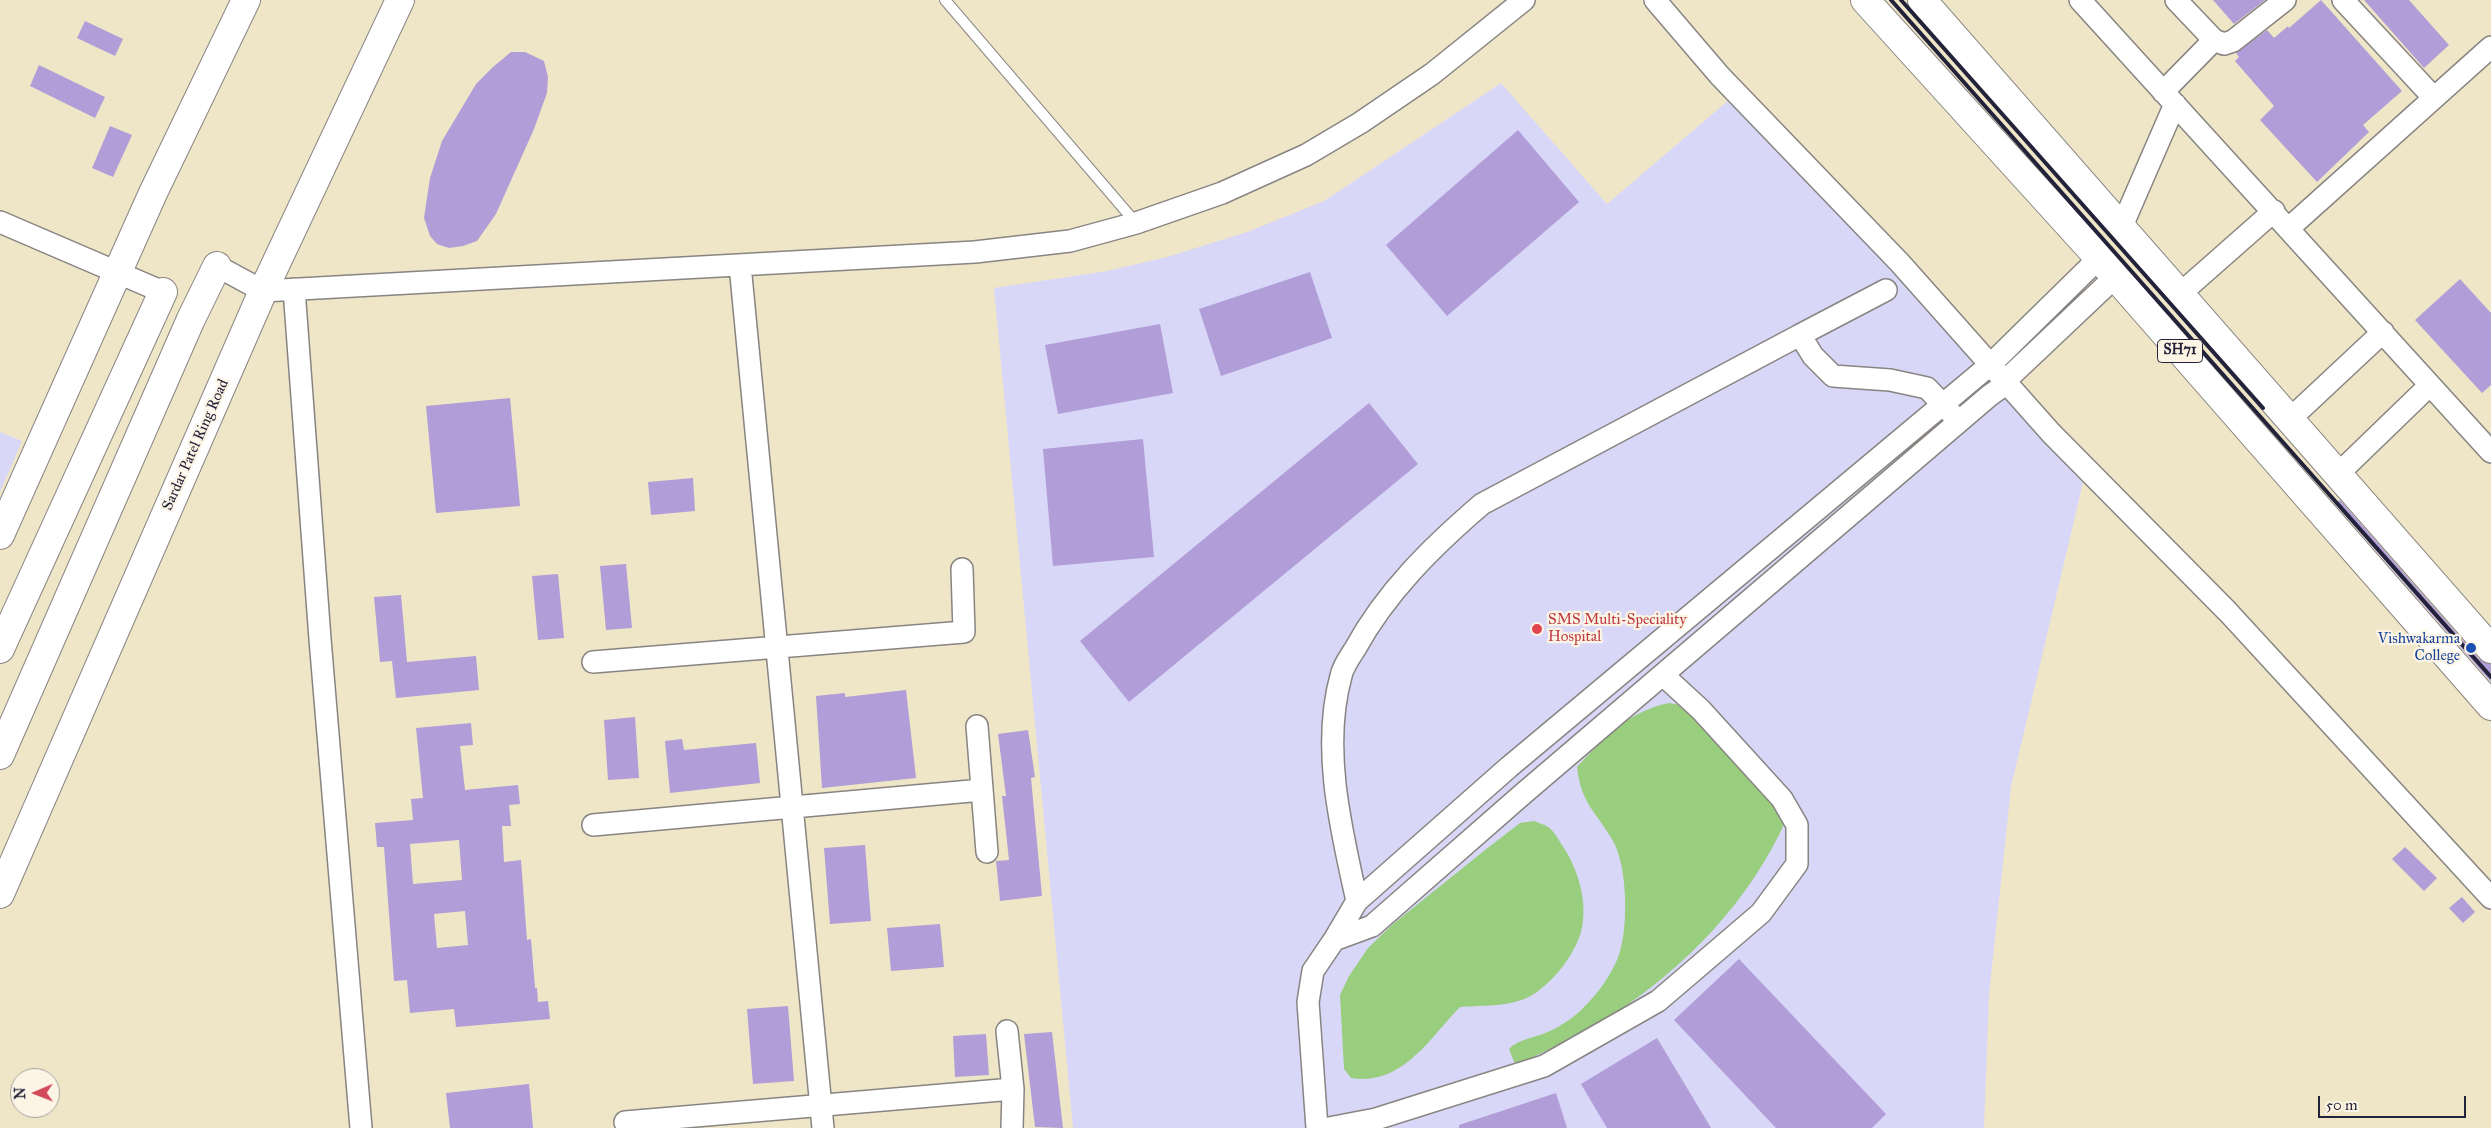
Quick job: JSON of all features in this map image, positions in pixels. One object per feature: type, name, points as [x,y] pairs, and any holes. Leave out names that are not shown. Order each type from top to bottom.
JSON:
[{"type":"main road","points":[[0,536],[117,272],[246,0]]},
{"type":"main road","name":"Sardar Patel Ring Road","points":[[0,894],[263,291],[400,0]]},
{"type":"main road","name":"SH71","points":[[1865,0],[2107,267],[2491,706]]},
{"type":"main road","name":"SH71","points":[[1922,0],[2181,293],[2491,649]]},
{"type":"main road","points":[[0,755],[191,319],[217,266]]},
{"type":"main road","points":[[0,649],[163,292]]},
{"type":"street","points":[[217,266],[263,291],[974,252],[1070,241],[1136,223],[1222,193],[1306,154],[1360,123],[1432,74],[1524,0]]},
{"type":"street","points":[[1654,0],[1720,76],[1900,263],[2051,433],[2228,612],[2491,898]]},
{"type":"street","points":[[2080,0],[2274,211],[2491,452]]},
{"type":"street","points":[[2176,0],[2214,40],[2224,44],[2233,41],[2286,0]]},
{"type":"street","points":[[2343,0],[2434,98]]},
{"type":"street","points":[[2122,226],[2169,98],[2214,40]]},
{"type":"street","points":[[2289,228],[2491,47]]},
{"type":"street","points":[[2181,293],[2274,211]]},
{"type":"street","points":[[0,222],[163,292]]},
{"type":"street","points":[[740,265],[823,1128]]},
{"type":"street","points":[[1317,1128],[1308,1002],[1314,971],[1357,901],[1513,764],[2107,267]]},
{"type":"street","points":[[1334,940],[1372,926],[1532,786],[2006,382],[2107,267]]},
{"type":"street","points":[[294,289],[320,639],[361,1128]]},
{"type":"street","points":[[1357,901],[1342,837],[1334,765],[1333,715],[1341,674],[1372,617],[1440,540],[1482,504],[1886,290]]},
{"type":"street","points":[[2290,419],[2383,332]]},
{"type":"street","points":[[1800,335],[1813,356],[1833,376],[1890,380],[1927,388],[1959,422]]},
{"type":"street","points":[[2338,474],[2430,385]]},
{"type":"street","points":[[593,662],[964,632],[962,569]]},
{"type":"street","points":[[1329,1128],[1376,1119],[1544,1066],[1658,1001],[1760,913],[1797,864],[1797,825],[1782,799],[1749,760],[1701,710],[1663,675]]},
{"type":"street","points":[[977,726],[987,852]]},
{"type":"street","points":[[1513,764],[1532,786]]},
{"type":"street","points":[[593,825],[982,790]]},
{"type":"street","points":[[1007,1031],[1013,1089],[1012,1128]]},
{"type":"street","points":[[625,1122],[1013,1089]]},
{"type":"lane","points":[[945,0],[1136,223]]},
{"type":"shaded area","name":"SMS Multi-Speciality Hospital","points":[[1501,83],[1607,204],[1743,88],[2086,470],[2011,787],[1989,995],[1984,1128],[1073,1128],[994,288],[1107,271],[1167,257],[1247,232],[1324,201]]},
{"type":"shaded area","points":[[0,432],[22,441],[0,492]]},
{"type":"green space","points":[[1669,703],[1681,705],[1701,717],[1786,820],[1754,878],[1734,905],[1713,930],[1664,977],[1600,1023],[1520,1064],[1514,1062],[1509,1049],[1523,1040],[1559,1026],[1577,1014],[1589,1002],[1603,985],[1617,960],[1624,934],[1624,883],[1618,852],[1586,799],[1579,780],[1577,767],[1607,736],[1629,719],[1642,712]]},
{"type":"green space","points":[[1534,821],[1552,830],[1572,862],[1580,884],[1583,908],[1581,932],[1574,949],[1564,965],[1537,992],[1519,1001],[1500,1005],[1460,1007],[1413,1058],[1399,1068],[1385,1075],[1369,1079],[1351,1078],[1344,1069],[1340,995],[1349,976],[1368,948],[1393,924],[1520,823]]},
{"type":"building","points":[[2213,0],[2265,0],[2234,24]]},
{"type":"building","points":[[2321,0],[2402,91],[2363,125],[2369,132],[2317,182],[2260,120],[2274,106],[2235,61],[2239,57],[2236,53],[2267,30],[2274,38],[2288,26],[2289,28]]},
{"type":"building","points":[[2364,0],[2409,0],[2449,45],[2424,68]]},
{"type":"building","points":[[85,21],[123,39],[115,56],[77,38]]},
{"type":"building","points":[[511,52],[525,52],[544,61],[548,77],[547,93],[534,129],[496,214],[477,241],[449,248],[437,244],[430,236],[424,218],[430,178],[442,141],[476,84]]},
{"type":"building","points":[[39,65],[105,97],[95,118],[30,86]]},
{"type":"building","points":[[110,126],[132,135],[113,177],[92,168]]},
{"type":"building","points":[[1518,130],[1579,202],[1447,316],[1386,245]]},
{"type":"building","points":[[1310,272],[1332,338],[1221,376],[1199,309]]},
{"type":"building","points":[[2460,279],[2491,313],[2491,385],[2482,393],[2415,320]]},
{"type":"building","points":[[1160,324],[1173,393],[1058,414],[1045,345]]},
{"type":"building","points":[[510,398],[520,506],[436,513],[426,406]]},
{"type":"building","points":[[1369,403],[1418,464],[1129,702],[1080,641]]},
{"type":"building","points":[[1143,439],[1154,557],[1053,566],[1043,449]]},
{"type":"building","points":[[693,478],[695,511],[651,515],[648,482]]},
{"type":"building","points":[[2340,500],[2479,659],[2491,664],[2491,682],[2335,504]]},
{"type":"building","points":[[626,564],[632,628],[606,630],[600,566]]},
{"type":"building","points":[[558,574],[564,638],[538,640],[532,576]]},
{"type":"building","points":[[401,595],[407,662],[476,656],[479,690],[396,698],[392,661],[380,662],[374,597]]},
{"type":"building","points":[[906,690],[916,778],[822,788],[816,696],[845,693],[845,697]]},
{"type":"building","points":[[635,717],[639,778],[608,780],[604,720]]},
{"type":"building","points":[[471,723],[473,745],[460,746],[465,790],[518,785],[520,804],[509,805],[511,826],[502,826],[504,862],[521,860],[527,940],[531,939],[535,988],[537,988],[538,1002],[548,1001],[550,1019],[456,1027],[454,1009],[410,1013],[407,980],[394,981],[384,847],[377,847],[375,823],[413,820],[411,799],[423,798],[416,728]],"holes":[[[459,840],[462,880],[413,884],[410,844]],[[465,911],[468,945],[437,948],[434,914]]]},
{"type":"building","points":[[1028,730],[1035,777],[1031,778],[1042,896],[1000,901],[996,861],[1009,860],[1002,796],[1006,796],[998,734]]},
{"type":"building","points":[[682,739],[684,750],[756,743],[760,783],[670,793],[665,741]]},
{"type":"building","points":[[865,845],[871,921],[830,924],[824,848]]},
{"type":"building","points":[[2405,847],[2437,878],[2424,891],[2392,859]]},
{"type":"building","points":[[2462,897],[2475,912],[2463,923],[2449,908]]},
{"type":"building","points":[[940,924],[944,967],[891,971],[887,928]]},
{"type":"building","points":[[1739,959],[1886,1114],[1872,1128],[1776,1128],[1674,1020]]},
{"type":"building","points":[[788,1006],[794,1081],[753,1084],[747,1009]]},
{"type":"building","points":[[1052,1032],[1063,1128],[1035,1127],[1024,1034]]},
{"type":"building","points":[[986,1034],[989,1075],[955,1077],[953,1036]]},
{"type":"building","points":[[1657,1038],[1711,1128],[1607,1128],[1581,1084]]},
{"type":"building","points":[[529,1084],[533,1128],[450,1128],[446,1093]]},
{"type":"building","points":[[1556,1093],[1567,1128],[1459,1128],[1459,1125]]},
{"type":"railway","points":[[1891,0],[2491,677]]},
{"type":"railway","points":[[1901,0],[2263,408]]},
{"type":"place","name":"SMS Multi-Speciality Hospital","points":[[1537,629]]},
{"type":"place","name":"Vishwakarma College","points":[[2471,648]]}]
